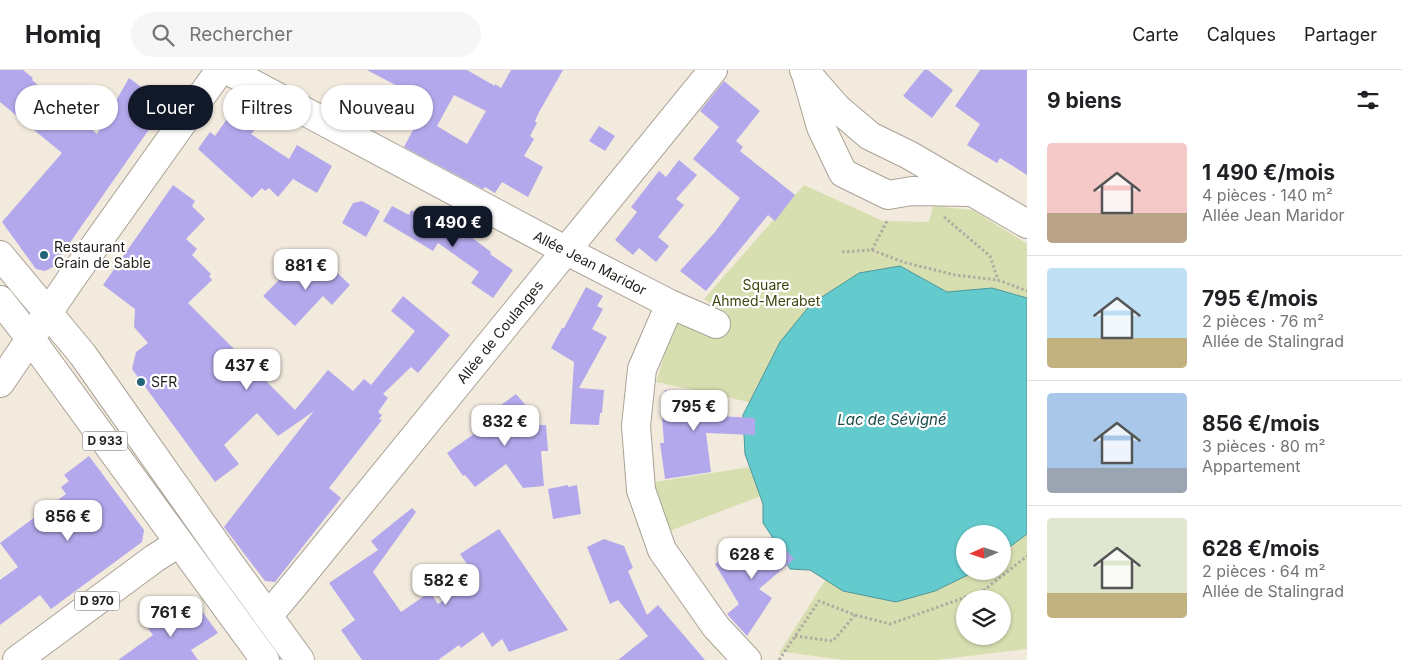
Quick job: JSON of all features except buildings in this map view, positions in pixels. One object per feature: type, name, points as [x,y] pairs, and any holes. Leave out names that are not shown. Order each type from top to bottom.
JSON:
[{"type":"main road","points":[[0,383],[220,70]]},
{"type":"main road","name":"Allée Jean Maridor","points":[[227,70],[565,250],[670,304],[716,324]]},
{"type":"main road","name":"Allée de Coulanges","points":[[268,616],[713,70]]},
{"type":"main road","points":[[805,71],[821,127],[843,174],[888,195],[912,191],[970,192]]},
{"type":"main road","points":[[805,71],[837,108],[870,136],[909,155],[1027,224]]},
{"type":"main road","name":"D 933","points":[[0,255],[83,355],[300,660]]},
{"type":"main road","name":"D 933","points":[[0,300],[30,338],[265,660]]},
{"type":"main road","points":[[670,304],[642,369],[636,426],[641,490],[662,550],[716,627],[748,660]]},
{"type":"main road","points":[[30,338],[54,342],[71,363],[139,460],[161,467]]},
{"type":"main road","points":[[179,543],[194,512]]},
{"type":"main road","name":"D 970","points":[[17,660],[155,558],[179,543]]},
{"type":"path","points":[[872,250],[890,215]]},
{"type":"path","points":[[941,215],[990,256],[998,280]]},
{"type":"path","points":[[842,252],[872,250],[903,262],[955,275],[998,280],[1027,291]]},
{"type":"path","points":[[779,660],[819,601],[855,615],[890,624],[983,591],[1027,556]]},
{"type":"path","points":[[795,636],[833,641],[855,615]]},
{"type":"green space","name":"Square Ahmed-Merabet","points":[[804,185],[883,221],[929,222],[933,206],[973,210],[1027,244],[1027,298],[992,288],[947,292],[900,266],[780,342],[749,402],[656,382],[669,341],[678,322],[719,335],[729,314],[704,299]]},
{"type":"green space","points":[[749,467],[761,496],[667,532],[658,508],[655,482]]},
{"type":"green space","points":[[1027,534],[1027,649],[937,660],[844,660],[784,652],[778,655],[826,579],[843,591],[956,576],[956,580],[1011,580],[1011,546]]},
{"type":"water","name":"Lac de Sévigné","points":[[900,266],[947,292],[992,288],[1027,298],[1027,534],[1011,546],[1011,525],[956,525],[956,580],[958,580],[935,591],[896,602],[843,591],[810,570],[790,569],[763,523],[763,504],[745,454],[743,415],[780,342],[811,304],[859,273]]},
{"type":"place","name":"Restaurant Grain de Sable","points":[[44,255]]},
{"type":"place","name":"SFR","points":[[141,382]]}]
